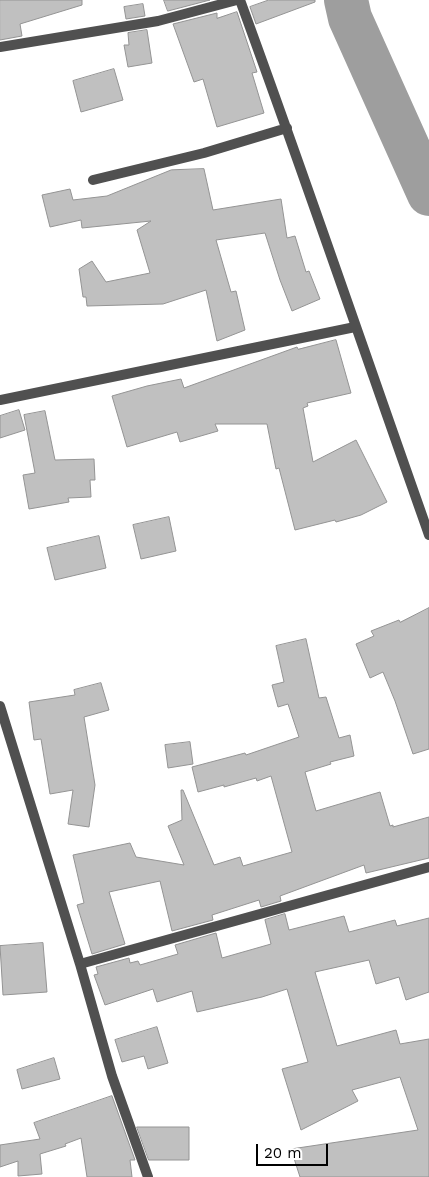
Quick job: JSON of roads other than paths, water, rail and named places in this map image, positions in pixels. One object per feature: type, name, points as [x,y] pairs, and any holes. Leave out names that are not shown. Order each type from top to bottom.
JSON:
[{"type":"street","points":[[0,47],[158,21],[238,0],[287,128],[429,535]]},
{"type":"street","points":[[93,180],[204,153],[287,128]]},
{"type":"street","points":[[0,400],[355,327]]},
{"type":"street","points":[[0,706],[80,964],[112,1076],[148,1177]]},
{"type":"street","points":[[80,964],[429,867]]},
{"type":"waterway","points":[[346,0],[350,18],[429,194]]}]
